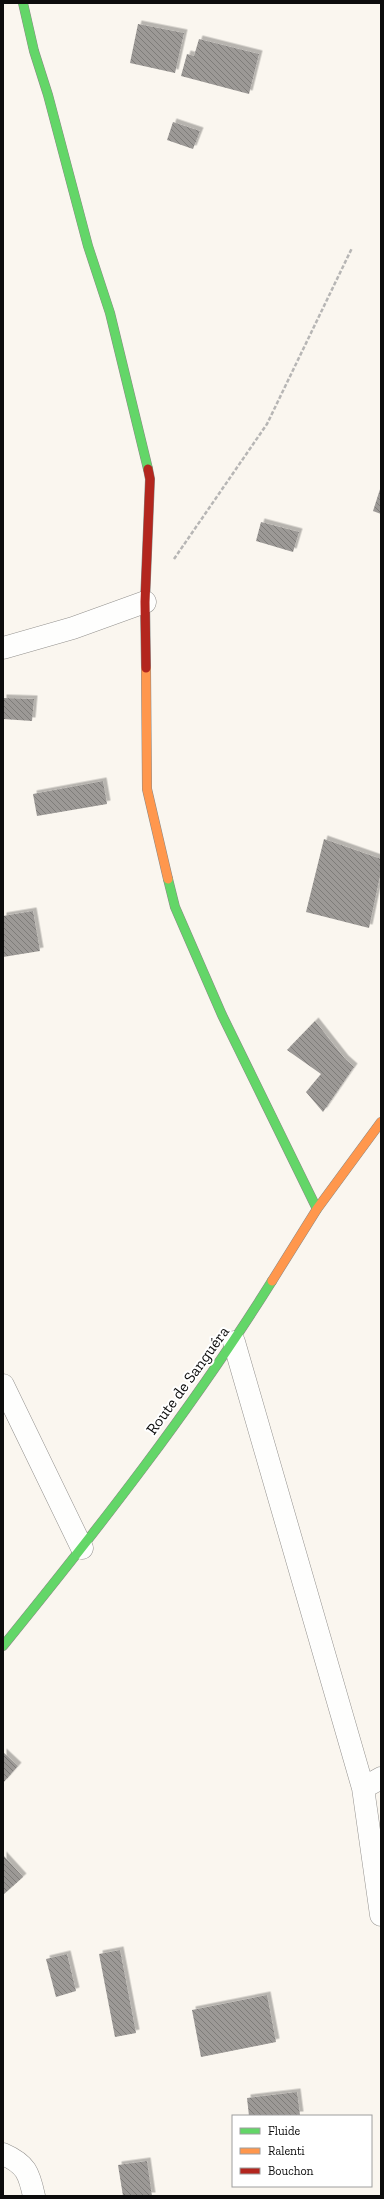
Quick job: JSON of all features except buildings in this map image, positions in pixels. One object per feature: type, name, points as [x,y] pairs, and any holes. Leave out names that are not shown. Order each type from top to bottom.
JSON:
[{"type":"street","points":[[23,3],[34,51],[48,94],[88,246],[110,313],[150,479],[145,602],[147,789],[175,907],[222,1015],[317,1209]]},
{"type":"street","points":[[3,648],[73,628],[145,602]]},
{"type":"street","name":"Route de Sanguéra","points":[[3,1646],[82,1548],[234,1342],[317,1209],[381,1122]]},
{"type":"street","points":[[234,1342],[372,1783],[381,1915]]},
{"type":"street","points":[[3,1386],[82,1548]]},
{"type":"street","points":[[3,2154],[16,2160],[30,2174],[34,2196]]},
{"type":"path","points":[[171,564],[268,424],[352,248]]},
{"type":"traffic: fast","points":[[23,3],[34,51],[48,95],[88,246],[110,313],[148,469]]},
{"type":"traffic: fast","points":[[168,879],[175,907],[222,1015],[317,1209]]},
{"type":"traffic: fast","points":[[3,1646],[109,1513],[177,1422],[210,1376],[272,1281]]},
{"type":"traffic: slow","points":[[146,668],[147,789],[168,879]]},
{"type":"traffic: slow","points":[[272,1281],[317,1209],[381,1122]]},
{"type":"traffic: jam","points":[[146,668],[145,602],[150,479],[148,469]]}]
